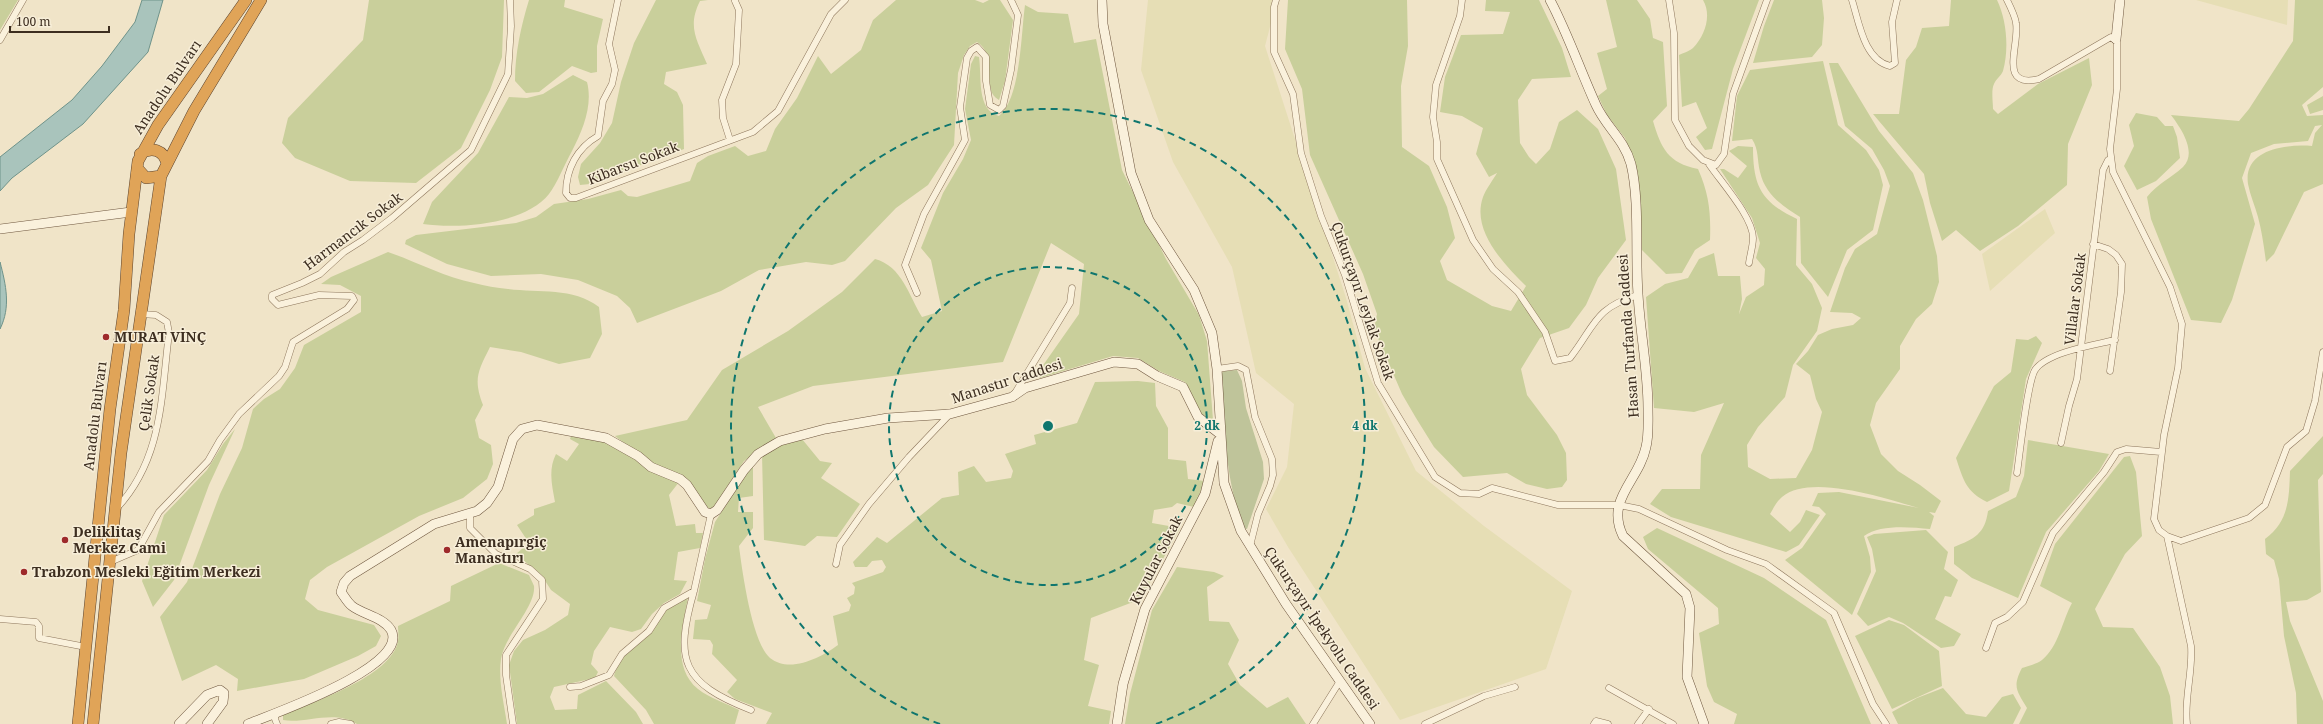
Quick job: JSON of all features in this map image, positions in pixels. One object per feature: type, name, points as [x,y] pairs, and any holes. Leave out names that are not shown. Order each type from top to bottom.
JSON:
[{"type":"highway","name":"Anadolu Bulvarı","points":[[78,724],[110,409],[124,310],[131,212],[140,154],[158,125],[246,0]]},
{"type":"highway","points":[[93,724],[115,509],[140,314],[161,176],[194,111],[261,0]]},
{"type":"highway","points":[[140,154],[149,150],[159,151],[166,159],[167,164]]},
{"type":"highway","points":[[137,168],[146,178],[161,176]]},
{"type":"street","points":[[0,40],[23,0]]},
{"type":"street","name":"Harmancık Sokak","points":[[110,562],[138,550],[162,508],[208,461],[220,440],[239,414],[279,376],[285,367],[293,342],[347,309],[354,300],[352,296],[319,295],[278,305],[272,299],[272,295],[320,274],[344,252],[392,218],[471,150],[508,74],[512,26],[510,0]]},
{"type":"street","name":"Kibarsu Sokak","points":[[618,0],[609,44],[615,70],[612,84],[603,101],[598,136],[577,154],[569,172],[566,193],[570,198],[576,198],[753,132],[778,112],[831,14],[845,0]]},
{"type":"street","points":[[917,294],[904,265],[924,214],[964,140],[960,107],[967,58],[971,51],[977,47],[986,57],[986,81],[990,105],[999,110],[1003,106],[1011,70],[1018,15],[1011,0]]},
{"type":"street","name":"Çukurçayır İpekyolu Caddesi","points":[[1102,0],[1103,24],[1131,173],[1149,220],[1194,290],[1212,333],[1217,369],[1224,482],[1241,532],[1286,604],[1370,724]]},
{"type":"street","name":"Çukurçayır Leylak Sokak","points":[[1276,0],[1274,7],[1274,52],[1293,94],[1301,153],[1321,216],[1345,275],[1378,383],[1435,477],[1460,493],[1479,494],[1492,488],[1558,505],[1619,505],[1639,509],[1727,550],[1766,564],[1834,614],[1873,704],[1886,724]]},
{"type":"street","points":[[1462,0],[1460,16],[1436,85],[1433,117],[1437,142],[1437,159],[1473,240],[1493,269],[1518,292],[1545,332],[1555,361],[1570,358],[1595,319],[1610,306],[1638,295]]},
{"type":"street","name":"Hasan Turfanda Caddesi","points":[[1550,0],[1566,31],[1597,106],[1621,140],[1630,164],[1634,188],[1638,295],[1648,407],[1646,447],[1633,478],[1621,496],[1618,525],[1623,536],[1686,594],[1690,608],[1688,678],[1704,724]]},
{"type":"street","points":[[1669,0],[1674,33],[1675,120],[1689,146],[1709,164],[1743,213],[1753,237],[1749,263]]},
{"type":"street","points":[[1709,164],[1716,165],[1724,154],[1733,94],[1767,0]]},
{"type":"street","points":[[1852,0],[1870,53],[1880,64],[1890,66],[1895,63],[1892,22],[1897,0]]},
{"type":"street","points":[[2007,0],[2016,23],[2012,66],[2014,73],[2020,79],[2028,82],[2038,79],[2111,37],[2116,39]]},
{"type":"street","points":[[2120,0],[2116,39],[2117,89],[2110,149],[2111,160],[2117,179],[2170,287],[2182,324],[2178,368],[2161,452],[2154,519],[2159,530],[2167,536],[2181,541],[2249,518],[2265,505],[2287,447],[2306,431],[2315,401],[2323,352]]},
{"type":"street","points":[[730,140],[723,118],[722,100],[736,64],[739,10],[735,1]]},
{"type":"street","name":"Villalar Sokak","points":[[2061,443],[2069,406],[2077,379],[2103,170],[2108,160],[2111,160]]},
{"type":"street","points":[[0,229],[131,212]]},
{"type":"street","points":[[2093,244],[2108,249],[2116,254],[2122,264],[2121,292],[2110,371]]},
{"type":"street","points":[[1012,397],[1070,303],[1072,288]]},
{"type":"street","name":"Çelik Sokak","points":[[115,509],[132,492],[153,445],[160,416],[169,334],[167,322],[156,315],[140,314]]},
{"type":"street","points":[[2018,473],[2031,385],[2035,370],[2046,360],[2081,347],[2114,340]]},
{"type":"street","name":"Manastır Caddesi","points":[[710,514],[717,510],[744,470],[758,454],[780,441],[825,429],[888,418],[950,414],[1012,397],[1025,388],[1114,362],[1138,364],[1156,376],[1183,387],[1198,418],[1220,434]]},
{"type":"street","points":[[1217,369],[1238,366],[1246,370],[1255,417],[1272,459],[1273,475],[1258,514],[1250,546]]},
{"type":"street","points":[[836,564],[840,544],[869,504],[909,457],[950,414]]},
{"type":"street","points":[[248,724],[322,694],[364,672],[387,652],[392,640],[392,631],[385,623],[351,606],[341,592],[344,583],[350,576],[434,524],[470,514],[488,503],[498,487],[513,439],[522,429],[537,426],[606,438],[638,456],[651,467],[680,479],[687,484],[705,512],[710,514],[683,645],[686,663],[696,678],[722,698],[751,710]]},
{"type":"street","name":"Kuyular Sokak","points":[[1117,724],[1123,684],[1145,609],[1205,494],[1220,434]]},
{"type":"street","points":[[1986,648],[1995,624],[2007,617],[2023,602],[2053,533],[2104,472],[2117,452],[2126,449],[2161,452]]},
{"type":"street","points":[[470,514],[470,528],[496,554],[530,569],[542,580],[543,599],[506,655],[506,675],[513,724]]},
{"type":"street","points":[[2167,536],[2191,646],[2192,664],[2186,712],[2187,724]]},
{"type":"street","points":[[570,687],[582,686],[609,675],[622,654],[649,631],[664,608],[694,590]]},
{"type":"street","points":[[0,619],[36,622],[39,626],[39,638],[86,647]]},
{"type":"street","points":[[1313,724],[1340,681]]},
{"type":"street","points":[[1425,724],[1484,696],[1515,687]]},
{"type":"street","points":[[1609,688],[1649,709],[1673,724]]},
{"type":"street","points":[[179,724],[208,695],[220,690],[224,693],[223,702],[207,724]]},
{"type":"street","points":[[1638,724],[1649,709]]},
{"type":"street","points":[[276,712],[275,719],[277,724]]},
{"type":"street","points":[[1594,724],[1596,721],[1608,724]]},
{"type":"street","points":[[331,724],[339,722],[351,724]]},
{"type":"shaded area","points":[[1148,0],[1277,0],[1265,46],[1346,298],[1365,368],[1416,471],[1484,526],[1572,591],[1546,669],[1400,720],[1288,547],[1266,509],[1287,467],[1294,404],[1256,373],[1232,267],[1173,162],[1141,70]]},
{"type":"shaded area","points":[[2196,0],[2288,0],[2287,25]]},
{"type":"shaded area","points":[[2045,209],[2055,233],[1990,291],[1982,254]]},
{"type":"green space","points":[[0,0],[18,0],[0,30]]},
{"type":"green space","points":[[369,0],[504,0],[502,57],[490,90],[461,148],[416,183],[350,181],[295,158],[282,143],[288,118],[363,40]]},
{"type":"green space","points":[[529,0],[565,0],[564,7],[603,19],[597,46],[597,72],[591,73],[572,66],[539,92],[526,93],[515,81],[515,71],[519,40]]},
{"type":"green space","points":[[656,0],[708,0],[700,1],[694,18],[695,33],[707,64],[666,72],[664,84],[677,92],[683,105],[684,149],[590,184],[580,185],[578,177],[581,164],[600,143],[612,123],[621,82],[634,43]]},
{"type":"green space","points":[[896,0],[975,0],[983,3],[989,0],[1000,0],[1013,20],[1005,81],[999,100],[991,89],[989,81],[989,64],[983,48],[977,42],[970,46],[964,55],[958,73],[954,145],[928,185],[896,208],[845,261],[832,265],[806,262],[759,270],[721,291],[637,323],[630,308],[617,296],[578,280],[541,274],[491,276],[447,264],[405,244],[406,240],[416,235],[516,223],[536,217],[554,204],[588,199],[621,190],[628,196],[637,197],[690,181],[697,163],[708,156],[735,146],[748,156],[766,151],[775,129],[797,98],[818,56],[831,74],[861,50],[873,20]]},
{"type":"green space","points":[[1288,0],[1407,0],[1408,46],[1401,86],[1402,147],[1429,166],[1447,207],[1455,238],[1440,261],[1447,280],[1492,306],[1511,311],[1526,286],[1508,268],[1492,246],[1482,222],[1480,210],[1483,197],[1497,173],[1489,177],[1476,154],[1483,128],[1462,116],[1440,112],[1445,77],[1461,35],[1503,34],[1510,12],[1485,11],[1486,0],[1539,0],[1562,48],[1571,77],[1532,79],[1518,100],[1520,143],[1529,157],[1536,164],[1550,149],[1559,122],[1577,110],[1598,129],[1616,169],[1626,240],[1598,278],[1586,305],[1569,328],[1540,338],[1521,369],[1527,395],[1557,435],[1566,453],[1567,480],[1562,487],[1547,489],[1526,484],[1507,473],[1463,477],[1434,447],[1402,394],[1374,329],[1377,314],[1363,274],[1310,155],[1302,89],[1285,49]]},
{"type":"green space","points":[[1606,0],[1637,0],[1650,19],[1653,38],[1663,42],[1667,106],[1653,121],[1659,139],[1667,153],[1679,163],[1698,169],[1705,187],[1710,212],[1710,240],[1695,250],[1682,273],[1666,274],[1641,249],[1635,165],[1625,138],[1607,115],[1598,96],[1607,89],[1597,53],[1617,47]]},
{"type":"green space","points":[[1703,0],[1759,0],[1733,69],[1712,149],[1705,150],[1696,137],[1707,128],[1696,102],[1682,107],[1679,55],[1693,48],[1701,38],[1707,19],[1706,6]]},
{"type":"green space","points":[[1774,0],[1822,0],[1824,18],[1822,45],[1812,57],[1753,63],[1764,26]]},
{"type":"green space","points":[[1951,0],[1997,0],[2003,17],[2006,35],[2006,54],[2003,71],[1995,82],[1992,96],[1993,109],[1998,114],[2038,84],[2089,58],[2092,85],[2068,144],[2067,185],[2018,226],[1980,251],[1956,230],[1942,241],[1930,203],[1924,174],[1873,114],[1899,114],[1906,60],[1916,47],[1922,28],[1949,26]]},
{"type":"green space","points":[[2295,0],[2323,0],[2323,87],[2302,105],[2307,116],[2323,115],[2323,184],[2304,192],[2274,254],[2266,262],[2257,213],[2248,184],[2248,172],[2252,163],[2259,156],[2268,151],[2290,146],[2312,146],[2315,133],[2322,125],[2315,126],[2308,141],[2274,144],[2251,153],[2242,178],[2255,224],[2232,300],[2221,323],[2191,320],[2151,219],[2147,197],[2155,188],[2183,167],[2187,161],[2189,154],[2186,140],[2179,126],[2171,115],[2239,121],[2249,109],[2293,41]]},
{"type":"green space","points":[[1025,5],[1038,12],[1068,14],[1074,43],[1096,39],[1122,170],[1166,259],[1199,315],[1207,341],[1213,420],[1201,414],[1185,382],[1159,371],[1138,358],[1113,356],[1040,378],[1039,371],[1079,314],[1084,264],[1051,243],[1003,362],[813,386],[758,407],[776,438],[744,461],[713,508],[708,508],[684,477],[653,465],[615,436],[687,420],[722,370],[788,331],[842,292],[875,259],[892,268],[898,275],[904,283],[922,317],[942,311],[931,260],[921,248],[943,193],[963,159],[971,140],[965,109],[971,64],[975,56],[979,57],[983,100],[992,113],[999,116],[1006,107],[1012,95],[1016,80]]},
{"type":"green space","points":[[1823,61],[1838,125],[1866,150],[1879,170],[1883,185],[1873,230],[1847,250],[1828,297],[1801,263],[1800,217],[1775,199],[1766,187],[1762,180],[1757,151],[1752,139],[1732,141],[1737,96],[1750,70]]},
{"type":"green space","points":[[1829,63],[1838,63],[1879,131],[1913,173],[1923,200],[1937,256],[1939,282],[1932,304],[1916,319],[1900,346],[1900,369],[1876,403],[1870,425],[1881,454],[1898,471],[1941,501],[1935,513],[1929,512],[1934,516],[1930,529],[1896,527],[1878,530],[1864,536],[1870,557],[1871,572],[1852,615],[1785,560],[1802,548],[1826,514],[1819,507],[1812,506],[1818,493],[1839,492],[1919,508],[1849,490],[1811,487],[1795,490],[1782,497],[1770,514],[1790,532],[1800,522],[1806,510],[1820,515],[1799,545],[1786,552],[1671,517],[1650,504],[1662,489],[1700,489],[1701,455],[1724,403],[1694,412],[1654,408],[1646,297],[1665,284],[1688,278],[1699,259],[1714,253],[1718,276],[1740,276],[1742,299],[1739,314],[1746,297],[1764,285],[1765,269],[1756,258],[1760,243],[1752,218],[1720,169],[1724,169],[1738,178],[1747,166],[1729,151],[1738,146],[1753,147],[1753,161],[1757,182],[1762,191],[1767,199],[1775,206],[1797,219],[1796,265],[1812,284],[1822,308],[1817,331],[1793,365],[1785,397],[1758,427],[1747,445],[1748,467],[1770,479],[1796,478],[1812,450],[1822,412],[1816,399],[1810,375],[1796,364],[1808,351],[1818,335],[1832,329],[1853,325],[1861,318],[1852,313],[1830,312],[1845,268],[1855,249],[1877,234],[1890,186],[1884,170],[1872,149],[1845,126]]},
{"type":"green space","points":[[573,75],[587,82],[589,91],[588,108],[576,143],[549,194],[538,204],[524,212],[508,218],[472,225],[454,226],[423,224],[432,202],[478,153],[509,97],[527,98],[543,94]]},
{"type":"green space","points":[[2323,96],[2323,110],[2310,114],[2307,105]]},
{"type":"green space","points":[[2136,113],[2157,117],[2165,126],[2173,126],[2177,137],[2180,158],[2156,181],[2137,190],[2124,166],[2134,146],[2129,125]]},
{"type":"green space","points":[[388,252],[452,277],[478,284],[504,289],[555,292],[578,296],[599,307],[602,334],[590,358],[559,364],[521,352],[490,347],[478,375],[478,388],[483,405],[475,420],[479,438],[491,445],[493,464],[487,479],[463,498],[419,516],[327,567],[310,580],[305,599],[318,610],[374,625],[381,636],[376,646],[358,656],[304,679],[237,691],[238,679],[216,665],[182,681],[160,617],[187,582],[220,494],[242,448],[253,409],[264,399],[280,389],[295,368],[304,345],[361,312],[361,296],[340,285],[321,284],[331,277]]},
{"type":"green space","points":[[2036,336],[2042,343],[2026,379],[2009,491],[1987,502],[1974,494],[1966,484],[1956,458],[1994,386],[2011,372],[2016,339],[2028,340]]},
{"type":"green space","points":[[1237,370],[1242,381],[1246,408],[1263,462],[1264,479],[1247,529],[1244,528],[1238,510],[1229,473],[1220,377],[1223,371]]},
{"type":"green space","points":[[1138,381],[1155,383],[1156,406],[1168,428],[1168,459],[1186,461],[1188,479],[1205,481],[1194,507],[1177,503],[1172,507],[1154,510],[1152,523],[1180,528],[1141,599],[1091,618],[1084,660],[1099,665],[1088,706],[1111,711],[1109,724],[766,724],[772,713],[735,699],[727,692],[737,680],[712,654],[713,645],[710,640],[693,639],[695,620],[707,619],[711,605],[697,601],[705,559],[715,522],[753,463],[753,496],[739,498],[738,512],[753,512],[753,528],[739,546],[753,622],[758,638],[770,658],[778,663],[787,664],[806,662],[815,659],[838,645],[833,616],[849,611],[851,605],[847,598],[854,594],[855,587],[852,583],[883,572],[886,567],[882,560],[872,561],[867,567],[855,567],[853,562],[877,537],[887,543],[942,498],[959,495],[958,472],[974,466],[986,482],[1011,478],[1013,471],[1005,454],[1036,444],[1034,435],[1077,423],[1095,382]]},
{"type":"green space","points":[[235,429],[209,485],[174,580],[153,607],[142,581],[164,515],[207,470],[223,444]]},
{"type":"green space","points":[[572,434],[605,440],[679,482],[669,495],[676,526],[695,524],[696,533],[703,533],[700,548],[678,552],[674,580],[687,581],[680,594],[664,603],[652,614],[641,629],[632,632],[610,627],[594,651],[591,664],[598,672],[595,678],[554,687],[550,697],[555,710],[577,709],[578,695],[606,681],[636,712],[643,724],[517,724],[509,665],[514,651],[523,640],[545,630],[568,615],[570,604],[551,590],[542,576],[516,554],[529,543],[517,525],[534,515],[534,509],[555,502],[551,478],[552,466],[556,454],[567,461],[579,444],[570,439]]},
{"type":"green space","points":[[2323,436],[2323,474],[2318,480],[2321,592],[2307,600],[2286,602],[2290,621],[2323,701],[2323,724],[2297,724],[2296,693],[2284,636],[2279,579],[2274,560],[2266,554],[2265,539],[2279,525],[2286,509],[2290,471]]},
{"type":"green space","points":[[802,439],[820,461],[832,463],[821,478],[860,504],[837,537],[817,536],[805,546],[764,540],[762,454],[780,445]]},
{"type":"green space","points":[[2028,440],[2109,454],[2099,471],[2046,532],[2018,598],[1972,578],[1954,564],[1954,547],[1977,535],[1984,525],[1988,511],[2016,497],[2024,476]]},
{"type":"green space","points":[[2130,456],[2136,472],[2142,536],[2125,554],[2095,609],[2103,627],[2133,628],[2160,667],[2170,696],[2173,724],[2019,724],[2027,708],[2017,689],[2019,674],[2022,668],[2042,660],[2048,654],[2056,641],[2072,603],[2040,586],[2055,544],[2124,457]]},
{"type":"green space","points":[[1657,528],[1764,578],[1826,620],[1871,724],[1734,724],[1737,714],[1714,702],[1707,686],[1699,633],[1719,624],[1718,608],[1648,549],[1643,537]]},
{"type":"green space","points":[[1926,530],[1948,552],[1944,569],[1958,580],[1951,597],[1945,596],[1935,619],[1961,634],[1954,646],[1941,648],[1903,623],[1889,617],[1868,626],[1857,614],[1876,571],[1872,549],[1867,537],[1874,534]]},
{"type":"green space","points":[[499,563],[529,575],[534,586],[530,603],[503,650],[501,659],[501,683],[507,724],[357,724],[348,720],[330,717],[292,721],[283,720],[283,714],[331,695],[367,677],[382,666],[393,654],[398,641],[398,626],[450,601],[451,586]]},
{"type":"green space","points":[[1177,567],[1214,572],[1224,576],[1207,587],[1209,621],[1229,622],[1239,640],[1228,664],[1240,685],[1267,708],[1288,697],[1306,724],[1125,724],[1130,694],[1152,610]]},
{"type":"green space","points":[[688,597],[681,646],[684,669],[690,680],[702,692],[739,710],[735,724],[654,724],[646,710],[614,676],[621,660],[652,622],[668,608]]},
{"type":"green space","points":[[1889,620],[1904,625],[1939,651],[1942,686],[1892,709],[1855,636]]},
{"type":"green space","points":[[1943,688],[1966,714],[1986,717],[2002,697],[2013,694],[2021,708],[2013,724],[1898,724],[1892,712],[1917,698]]},
{"type":"water","points":[[142,0],[163,0],[148,52],[83,124],[12,178],[0,191],[0,157],[72,100],[102,66],[135,22]]},
{"type":"water","points":[[0,262],[6,288],[6,304],[0,329]]},
{"type":"place","name":"MURAT VİNÇ","points":[[106,337]]},
{"type":"place","name":"Deliklitaş Merkez Cami","points":[[65,540]]},
{"type":"place","name":"Amenapırgiç Manastırı","points":[[447,550]]},
{"type":"place","name":"Trabzon Mesleki Eğitim Merkezi","points":[[24,572]]}]
